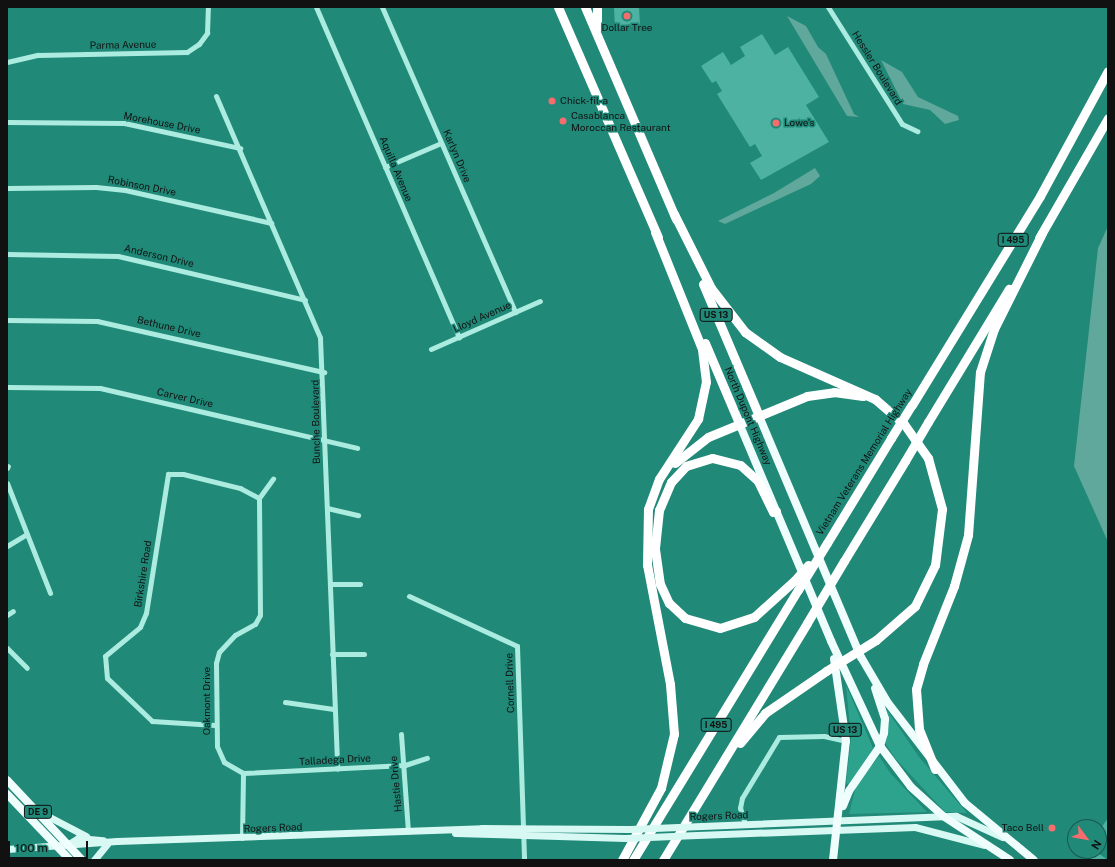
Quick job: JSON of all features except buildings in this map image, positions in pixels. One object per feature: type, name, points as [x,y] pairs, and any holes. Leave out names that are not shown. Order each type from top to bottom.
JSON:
[{"type":"highway","name":"North Dupont Highway","points":[[558,7],[739,423]]},
{"type":"highway","name":"North Dupont Highway","points":[[585,7],[759,416]]},
{"type":"highway","points":[[597,7],[597,34]]},
{"type":"highway","name":"Vietnam Veterans Memorial Highway","points":[[633,860],[1040,196],[1108,71]]},
{"type":"highway","name":"I 495","points":[[663,860],[1042,234],[1108,118]]},
{"type":"highway","points":[[674,214],[711,288],[750,336],[780,357],[862,391],[889,409],[909,429],[928,458],[941,496],[942,531],[935,565],[921,596],[903,619],[876,640],[826,671],[755,722],[701,798]]},
{"type":"highway","points":[[622,860],[659,792],[674,734],[672,693],[647,565],[648,515],[656,484],[698,419],[706,382],[702,349],[655,232]]},
{"type":"highway","points":[[935,769],[919,729],[916,689],[923,664],[954,586],[968,534],[980,372],[994,329],[1042,234]]},
{"type":"highway","points":[[648,515],[662,482],[680,456],[703,439],[739,423],[807,396],[828,392],[863,396],[889,409]]},
{"type":"highway","points":[[776,511],[773,512],[755,477],[736,462],[712,458],[686,466],[671,482],[659,510],[655,542],[660,584],[669,603],[685,618],[720,628],[754,617],[795,580],[827,543]]},
{"type":"main road","name":"North Dupont Highway","points":[[759,416],[861,657],[888,703],[935,769],[965,803],[1002,837],[1034,860]]},
{"type":"main road","name":"North Dupont Highway","points":[[739,423],[831,641],[880,746],[911,787],[943,816],[1010,860]]},
{"type":"main road","name":"US 13","points":[[831,641],[846,741],[838,830],[833,860]]},
{"type":"main road","name":"US 13","points":[[838,820],[848,791],[880,746],[885,719],[861,657]]},
{"type":"main road","name":"DE 9","points":[[7,780],[82,860]]},
{"type":"main road","name":"DE 9","points":[[7,794],[70,860]]},
{"type":"street","name":"Parma Avenue","points":[[7,62],[38,55],[187,52],[199,44],[207,32],[208,7]]},
{"type":"street","name":"Aquilla Avenue","points":[[316,7],[459,337]]},
{"type":"street","name":"Karlyn Drive","points":[[382,7],[515,312]]},
{"type":"street","name":"Hessler Boulevard","points":[[828,7],[902,124],[917,131]]},
{"type":"street","name":"Bunche Boulevard","points":[[216,96],[240,148],[320,338],[324,372],[332,654],[337,769]]},
{"type":"street","name":"Morehouse Drive","points":[[7,122],[124,123],[240,148]]},
{"type":"street","points":[[385,167],[442,143]]},
{"type":"street","name":"Robinson Drive","points":[[7,188],[118,189],[271,223]]},
{"type":"street","name":"Anderson Drive","points":[[7,254],[118,256],[305,300]]},
{"type":"street","name":"Lloyd Avenue","points":[[431,349],[540,301]]},
{"type":"street","name":"Bethune Drive","points":[[7,320],[97,321],[324,372]]},
{"type":"street","name":"Carver Drive","points":[[7,387],[100,388],[357,448]]},
{"type":"street","name":"Birkshire Road","points":[[215,725],[152,722],[114,686],[103,666],[105,656],[140,627],[146,613],[168,474],[184,474],[240,488],[258,498]]},
{"type":"street","points":[[258,498],[273,479]]},
{"type":"street","points":[[7,483],[50,593]]},
{"type":"street","name":"Oakmont Drive","points":[[243,773],[224,762],[217,746],[215,725],[219,652],[235,635],[255,624],[260,615],[258,498]]},
{"type":"street","points":[[328,508],[358,515]]},
{"type":"street","points":[[7,546],[27,534]]},
{"type":"street","points":[[330,584],[360,584]]},
{"type":"street","name":"Cornell Drive","points":[[409,596],[517,646],[524,860]]},
{"type":"street","points":[[7,615],[14,611]]},
{"type":"street","points":[[7,648],[27,668]]},
{"type":"street","points":[[332,654],[364,654]]},
{"type":"street","points":[[285,702],[334,709]]},
{"type":"street","name":"Hastie Drive","points":[[401,734],[405,765],[408,832]]},
{"type":"street","points":[[745,824],[740,808],[742,798],[779,737],[824,736],[846,741]]},
{"type":"street","name":"Talladega Drive","points":[[243,773],[405,765],[427,758]]},
{"type":"street","points":[[242,839],[243,773]]},
{"type":"street","points":[[33,807],[62,827],[91,838]]},
{"type":"street","name":"Rogers Road","points":[[7,850],[117,841],[242,839],[522,828],[630,829],[943,816],[965,817],[1002,837]]},
{"type":"street","name":"Rogers Road","points":[[431,831],[523,838],[625,838],[915,827],[988,846]]},
{"type":"street","name":"Rogers Road","points":[[67,845],[78,838],[117,841]]},
{"type":"street","points":[[94,860],[99,850],[117,841]]},
{"type":"street","points":[[67,845],[70,860]]},
{"type":"green space","points":[[846,685],[873,748],[849,785],[846,783],[851,738]]},
{"type":"green space","points":[[887,710],[919,757],[967,813],[945,812],[895,758],[885,743]]},
{"type":"green space","points":[[879,756],[891,774],[927,812],[849,814],[856,786]]},
{"type":"water","points":[[787,16],[806,26],[818,47],[826,54],[854,114],[859,117],[847,116]]},
{"type":"water","points":[[881,60],[902,72],[918,97],[958,116],[959,120],[945,124],[930,110],[903,104]]},
{"type":"water","points":[[815,168],[820,176],[811,184],[725,224],[718,221],[774,193]]},
{"type":"water","points":[[1108,226],[1108,542],[1074,466],[1098,248]]},
{"type":"place","name":"Dollar Tree","points":[[627,16]]},
{"type":"place","name":"Chick-fil-a","points":[[552,101]]},
{"type":"place","name":"Casablanca Moroccan Restaurant","points":[[563,121]]},
{"type":"place","name":"Lowe's","points":[[776,123]]},
{"type":"place","name":"Taco Bell","points":[[1052,828]]}]
